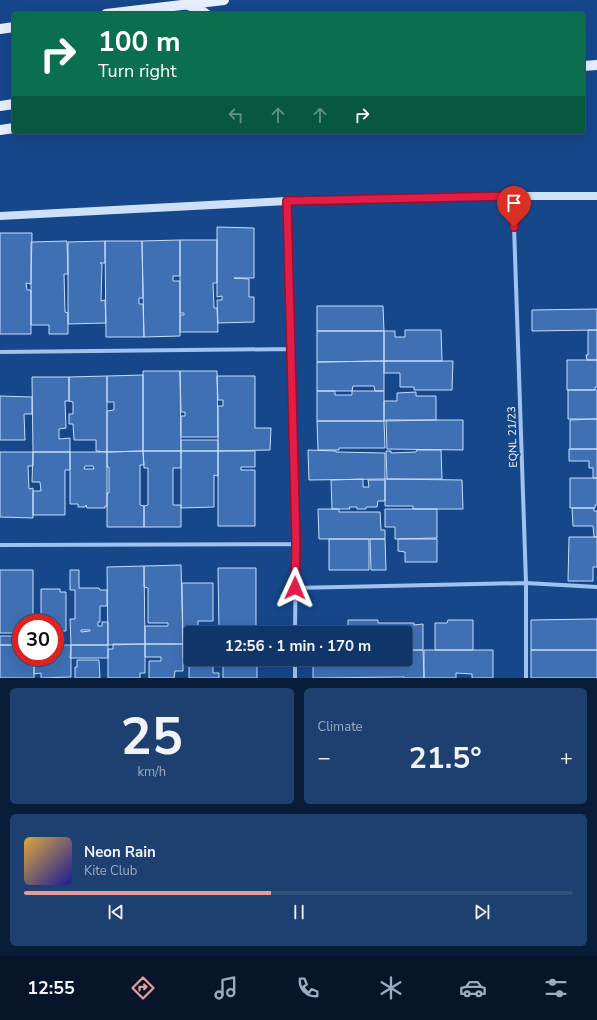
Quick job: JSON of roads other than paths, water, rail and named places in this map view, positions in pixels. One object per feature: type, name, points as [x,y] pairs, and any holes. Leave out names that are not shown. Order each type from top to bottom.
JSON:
[{"type":"main road","points":[[122,12],[224,0]]},
{"type":"main road","points":[[187,4],[203,12]]},
{"type":"main road","points":[[0,29],[12,27]]},
{"type":"main road","points":[[585,66],[597,64]]},
{"type":"main road","points":[[0,106],[12,104]]},
{"type":"main road","points":[[0,130],[12,128]]},
{"type":"street","points":[[0,216],[287,201],[513,196],[597,196]]},
{"type":"street","name":"EQNL 21/23","points":[[513,196],[526,583],[526,678]]},
{"type":"street","points":[[287,201],[296,544],[295,626]]},
{"type":"street","points":[[0,352],[292,349]]},
{"type":"street","points":[[0,545],[296,544]]},
{"type":"street","points":[[295,588],[526,583],[597,587]]},
{"type":"street","points":[[294,678],[295,666]]}]
